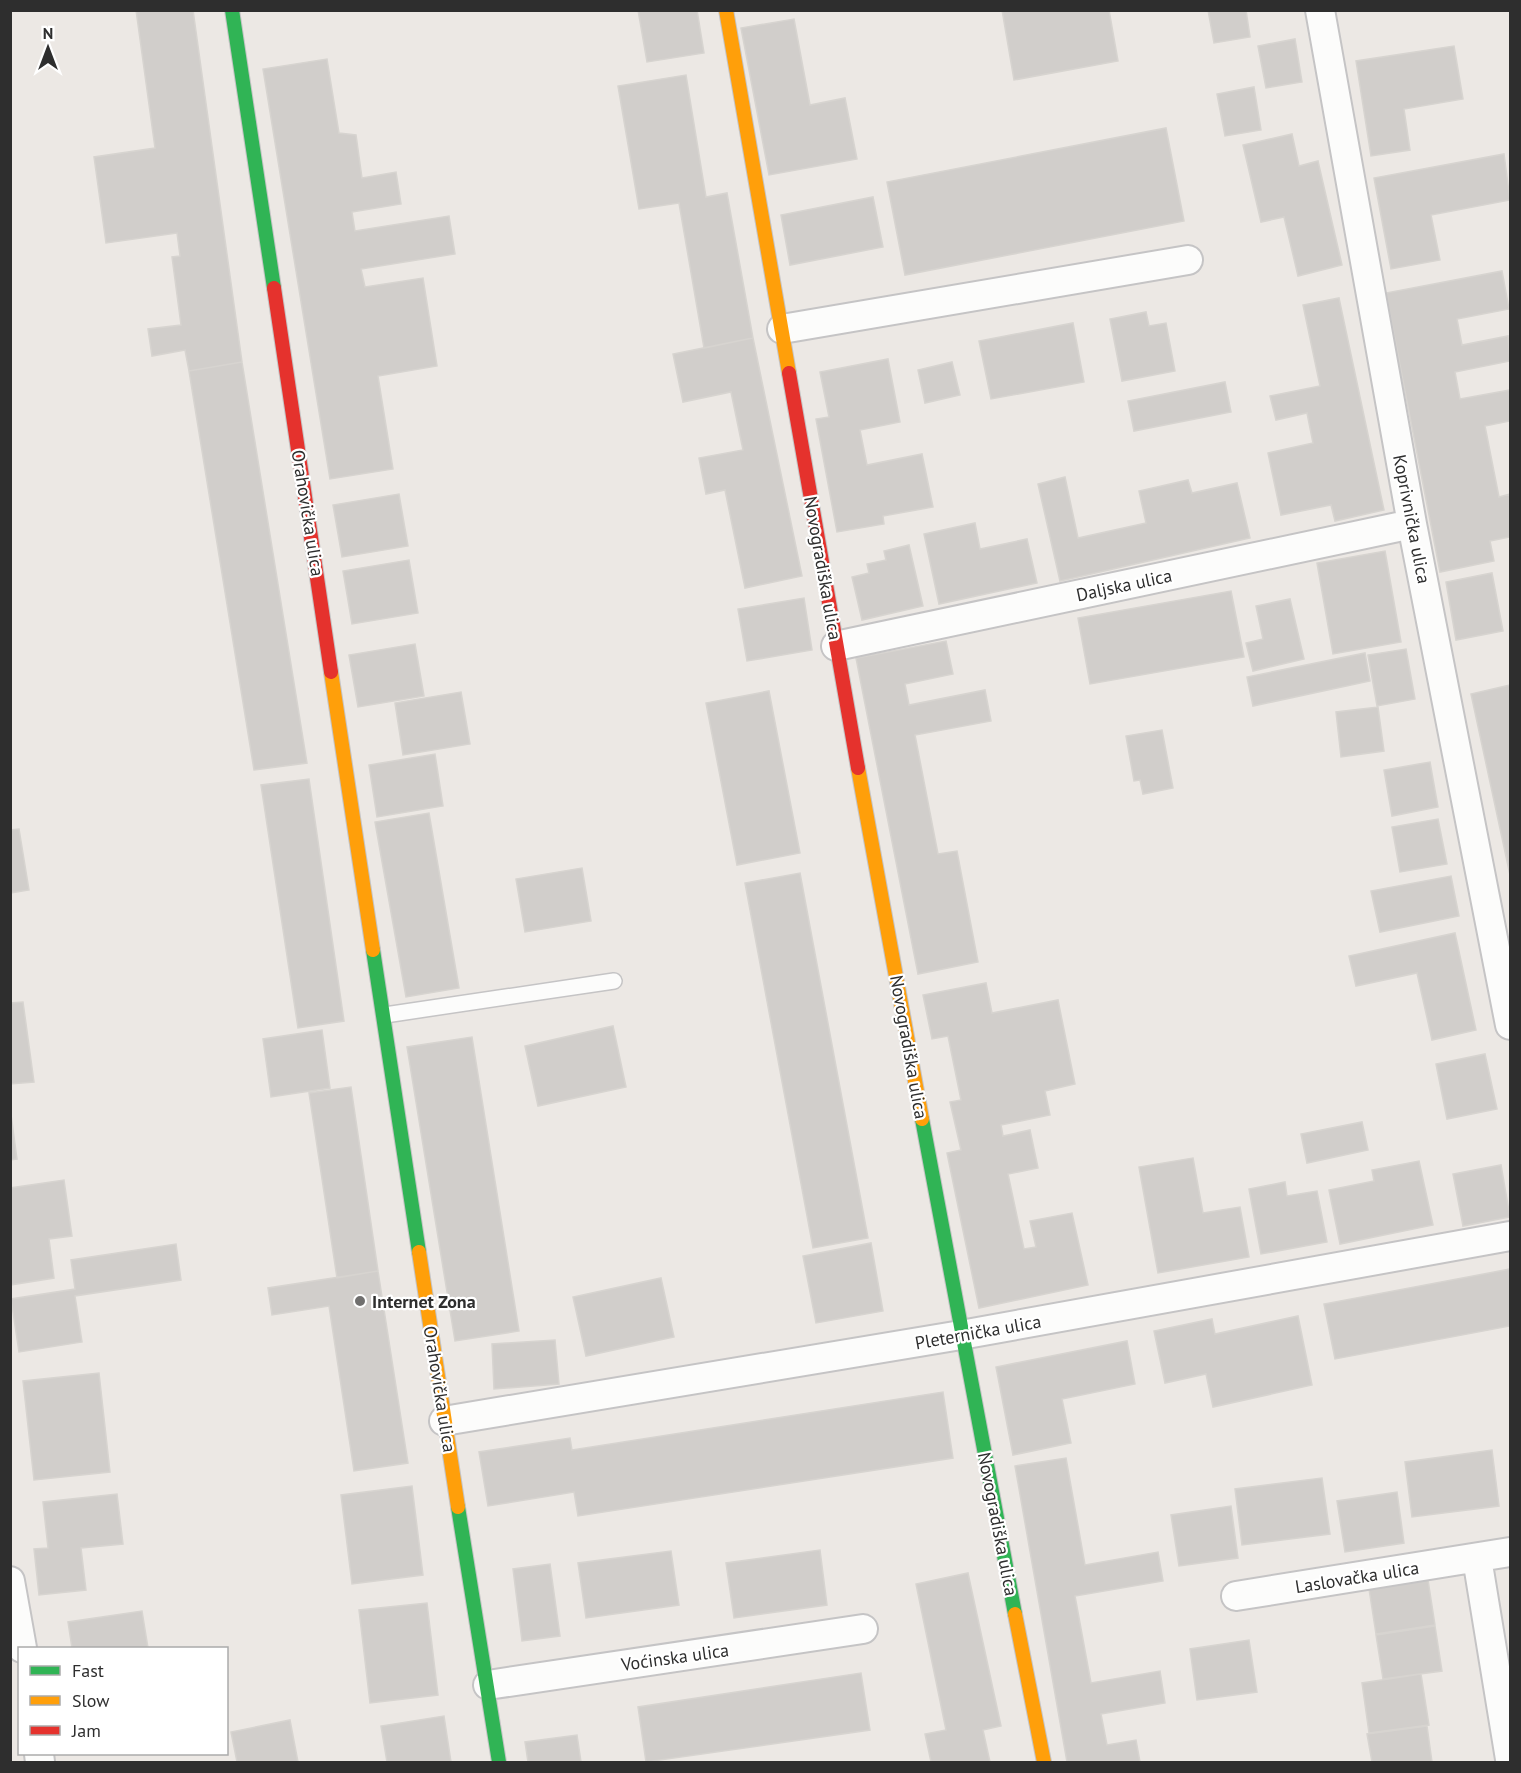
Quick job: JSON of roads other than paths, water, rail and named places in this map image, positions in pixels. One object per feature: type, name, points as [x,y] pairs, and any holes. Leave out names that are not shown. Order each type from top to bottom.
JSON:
[{"type":"street","name":"Orahovička ulica","points":[[232,10],[444,1420],[499,1762]]},
{"type":"street","name":"Novogradiška ulica","points":[[726,10],[836,646],[961,1335],[1044,1762]]},
{"type":"street","name":"Koprivnička ulica","points":[[1320,10],[1412,524],[1510,1025]]},
{"type":"street","points":[[782,329],[1188,260]]},
{"type":"street","name":"Daljska ulica","points":[[836,646],[1412,524]]},
{"type":"street","name":"Pleternička ulica","points":[[444,1420],[961,1335],[1510,1236]]},
{"type":"street","name":"Laslovačka ulica","points":[[1236,1596],[1510,1552]]},
{"type":"street","points":[[1478,1557],[1510,1759]]},
{"type":"street","points":[[10,1581],[22,1647]]},
{"type":"street","name":"Voćinska ulica","points":[[488,1685],[863,1629]]},
{"type":"lane","points":[[385,1016],[614,981]]},
{"type":"place","name":"Internet Zona","points":[[360,1301]]}]
